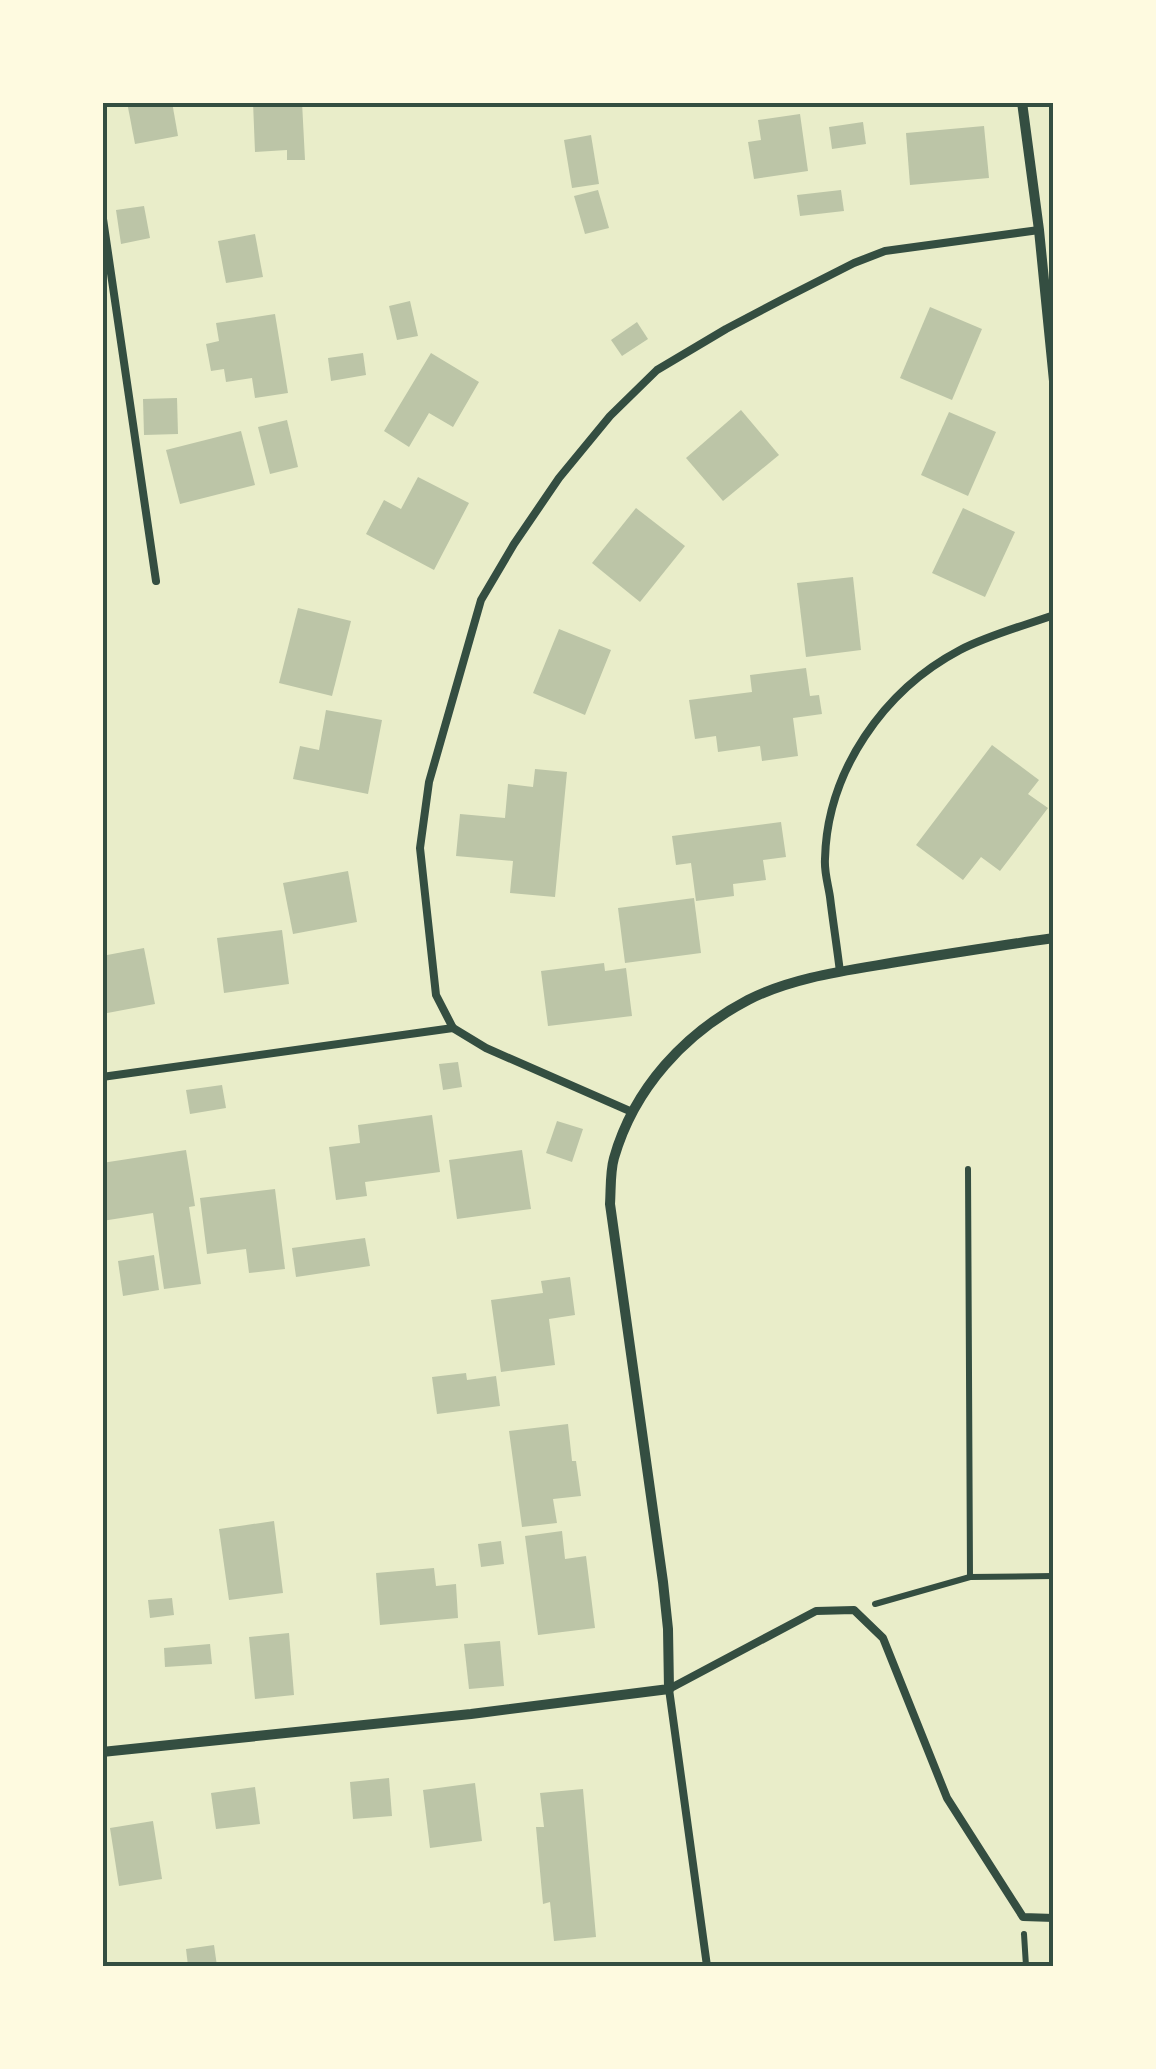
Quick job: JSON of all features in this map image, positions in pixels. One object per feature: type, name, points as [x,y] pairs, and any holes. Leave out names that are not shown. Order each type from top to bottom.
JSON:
[{"type":"street","points":[[1022,102],[1054,381]]},
{"type":"street","points":[[102,1752],[471,1714],[668,1689],[663,1582],[610,1204],[613,1160],[632,1112],[656,1075],[696,1033],[750,1000],[840,972],[1054,938]]},
{"type":"lane","points":[[102,212],[156,581]]},
{"type":"lane","points":[[632,1112],[486,1048],[452,1028],[436,996],[420,848],[429,782],[481,600],[559,478],[610,416],[658,370],[783,299],[885,251],[1039,230]]},
{"type":"lane","points":[[840,972],[824,860],[836,797],[854,751],[895,698],[930,669],[962,648],[1054,615]]},
{"type":"lane","points":[[102,1077],[452,1028]]},
{"type":"lane","points":[[707,1966],[668,1689],[816,1612],[854,1610],[883,1638],[947,1798],[1023,1918],[1054,1918]]},
{"type":"path","points":[[968,1168],[970,1578]]},
{"type":"path","points":[[854,1610],[970,1578],[1054,1576]]},
{"type":"path","points":[[1023,1918],[1026,1966]]},
{"type":"building","points":[[127,102],[172,102],[178,136],[135,144]]},
{"type":"building","points":[[253,102],[302,102],[305,160],[287,160],[287,150],[255,152]]},
{"type":"building","points":[[800,114],[808,171],[754,179],[748,142],[761,140],[758,120]]},
{"type":"building","points":[[863,122],[866,144],[832,149],[829,127]]},
{"type":"building","points":[[984,126],[989,178],[910,185],[906,133]]},
{"type":"building","points":[[591,135],[599,184],[572,188],[564,140]]},
{"type":"building","points":[[598,190],[609,228],[585,234],[574,196]]},
{"type":"building","points":[[841,190],[844,211],[800,216],[797,195]]},
{"type":"building","points":[[144,206],[150,238],[121,244],[116,210]]},
{"type":"building","points":[[255,234],[263,277],[226,283],[218,241]]},
{"type":"building","points":[[410,301],[418,336],[397,340],[389,306]]},
{"type":"building","points":[[930,307],[982,329],[952,400],[900,378]]},
{"type":"building","points":[[275,314],[288,393],[255,398],[252,378],[226,382],[224,369],[211,371],[206,344],[219,341],[216,323]]},
{"type":"building","points":[[637,322],[648,339],[622,356],[611,340]]},
{"type":"building","points":[[363,353],[366,375],[331,381],[328,358]]},
{"type":"building","points":[[431,353],[479,382],[453,427],[429,413],[409,447],[384,431]]},
{"type":"building","points":[[177,398],[178,434],[144,435],[143,399]]},
{"type":"building","points":[[741,410],[779,455],[723,501],[686,458]]},
{"type":"building","points":[[949,412],[996,432],[968,496],[921,475]]},
{"type":"building","points":[[287,420],[298,467],[270,474],[258,427]]},
{"type":"building","points":[[241,431],[255,485],[180,504],[166,450]]},
{"type":"building","points":[[418,477],[469,503],[434,570],[366,534],[384,500],[401,509]]},
{"type":"building","points":[[636,508],[685,546],[640,602],[592,563]]},
{"type":"building","points":[[963,508],[1015,532],[985,597],[932,573]]},
{"type":"building","points":[[853,577],[861,650],[806,657],[797,583]]},
{"type":"building","points":[[298,608],[351,621],[332,696],[279,683]]},
{"type":"building","points":[[559,629],[611,650],[585,715],[533,693]]},
{"type":"building","points":[[806,668],[810,696],[819,695],[822,714],[793,718],[798,756],[762,761],[760,746],[718,752],[716,736],[695,739],[689,700],[752,692],[750,675]]},
{"type":"building","points":[[326,710],[382,720],[368,794],[293,779],[300,746],[319,750]]},
{"type":"building","points":[[992,745],[1039,780],[1028,794],[1048,808],[1000,871],[981,857],[963,880],[916,845]]},
{"type":"building","points":[[535,769],[567,772],[555,897],[510,893],[513,861],[456,856],[460,814],[505,818],[508,784],[533,787]]},
{"type":"building","points":[[781,822],[786,857],[763,860],[766,880],[733,884],[734,896],[696,901],[691,863],[676,865],[672,836]]},
{"type":"building","points":[[348,871],[357,922],[293,934],[283,883]]},
{"type":"building","points":[[694,898],[701,953],[625,963],[618,908]]},
{"type":"building","points":[[282,930],[289,984],[224,993],[217,938]]},
{"type":"building","points":[[144,948],[155,1004],[102,1014],[102,956]]},
{"type":"building","points":[[604,963],[605,971],[626,968],[632,1016],[548,1026],[541,971]]},
{"type":"building","points":[[458,1062],[462,1087],[443,1090],[439,1064]]},
{"type":"building","points":[[222,1085],[226,1108],[190,1114],[186,1090]]},
{"type":"building","points":[[432,1115],[440,1172],[365,1182],[367,1196],[336,1200],[329,1147],[360,1143],[358,1125]]},
{"type":"building","points":[[557,1121],[583,1129],[572,1162],[546,1153]]},
{"type":"building","points":[[186,1150],[195,1206],[189,1207],[201,1284],[164,1289],[153,1213],[102,1221],[102,1163]]},
{"type":"building","points":[[522,1150],[531,1209],[457,1219],[449,1160]]},
{"type":"building","points":[[275,1189],[285,1269],[249,1273],[246,1249],[207,1254],[200,1198]]},
{"type":"building","points":[[365,1238],[370,1266],[296,1277],[292,1248]]},
{"type":"building","points":[[154,1255],[159,1290],[123,1296],[118,1261]]},
{"type":"building","points":[[570,1277],[575,1315],[549,1319],[555,1365],[501,1372],[491,1300],[543,1293],[541,1281]]},
{"type":"building","points":[[466,1373],[467,1380],[496,1376],[500,1406],[437,1414],[432,1377]]},
{"type":"building","points":[[568,1424],[581,1496],[553,1499],[557,1523],[522,1527],[509,1431]]},
{"type":"building","points":[[274,1521],[283,1593],[229,1600],[219,1529]]},
{"type":"building","points":[[562,1531],[565,1559],[586,1556],[595,1628],[538,1635],[525,1536]]},
{"type":"building","points":[[501,1541],[504,1564],[481,1567],[478,1544]]},
{"type":"building","points":[[434,1568],[436,1586],[456,1584],[458,1618],[380,1625],[376,1573]]},
{"type":"building","points":[[172,1598],[174,1615],[150,1618],[148,1600]]},
{"type":"building","points":[[289,1633],[294,1695],[255,1699],[249,1637]]},
{"type":"building","points":[[500,1641],[504,1686],[469,1689],[464,1644]]},
{"type":"building","points":[[210,1644],[212,1664],[165,1667],[164,1648]]},
{"type":"building","points":[[389,1778],[392,1816],[353,1819],[350,1782]]},
{"type":"building","points":[[475,1783],[482,1841],[430,1848],[423,1790]]},
{"type":"building","points":[[255,1787],[260,1824],[216,1829],[211,1793]]},
{"type":"building","points":[[583,1789],[596,1937],[554,1941],[550,1902],[543,1904],[536,1827],[544,1827],[540,1793]]},
{"type":"building","points":[[153,1821],[162,1879],[119,1886],[110,1828]]},
{"type":"building","points":[[214,1945],[217,1966],[188,1966],[186,1949]]}]
